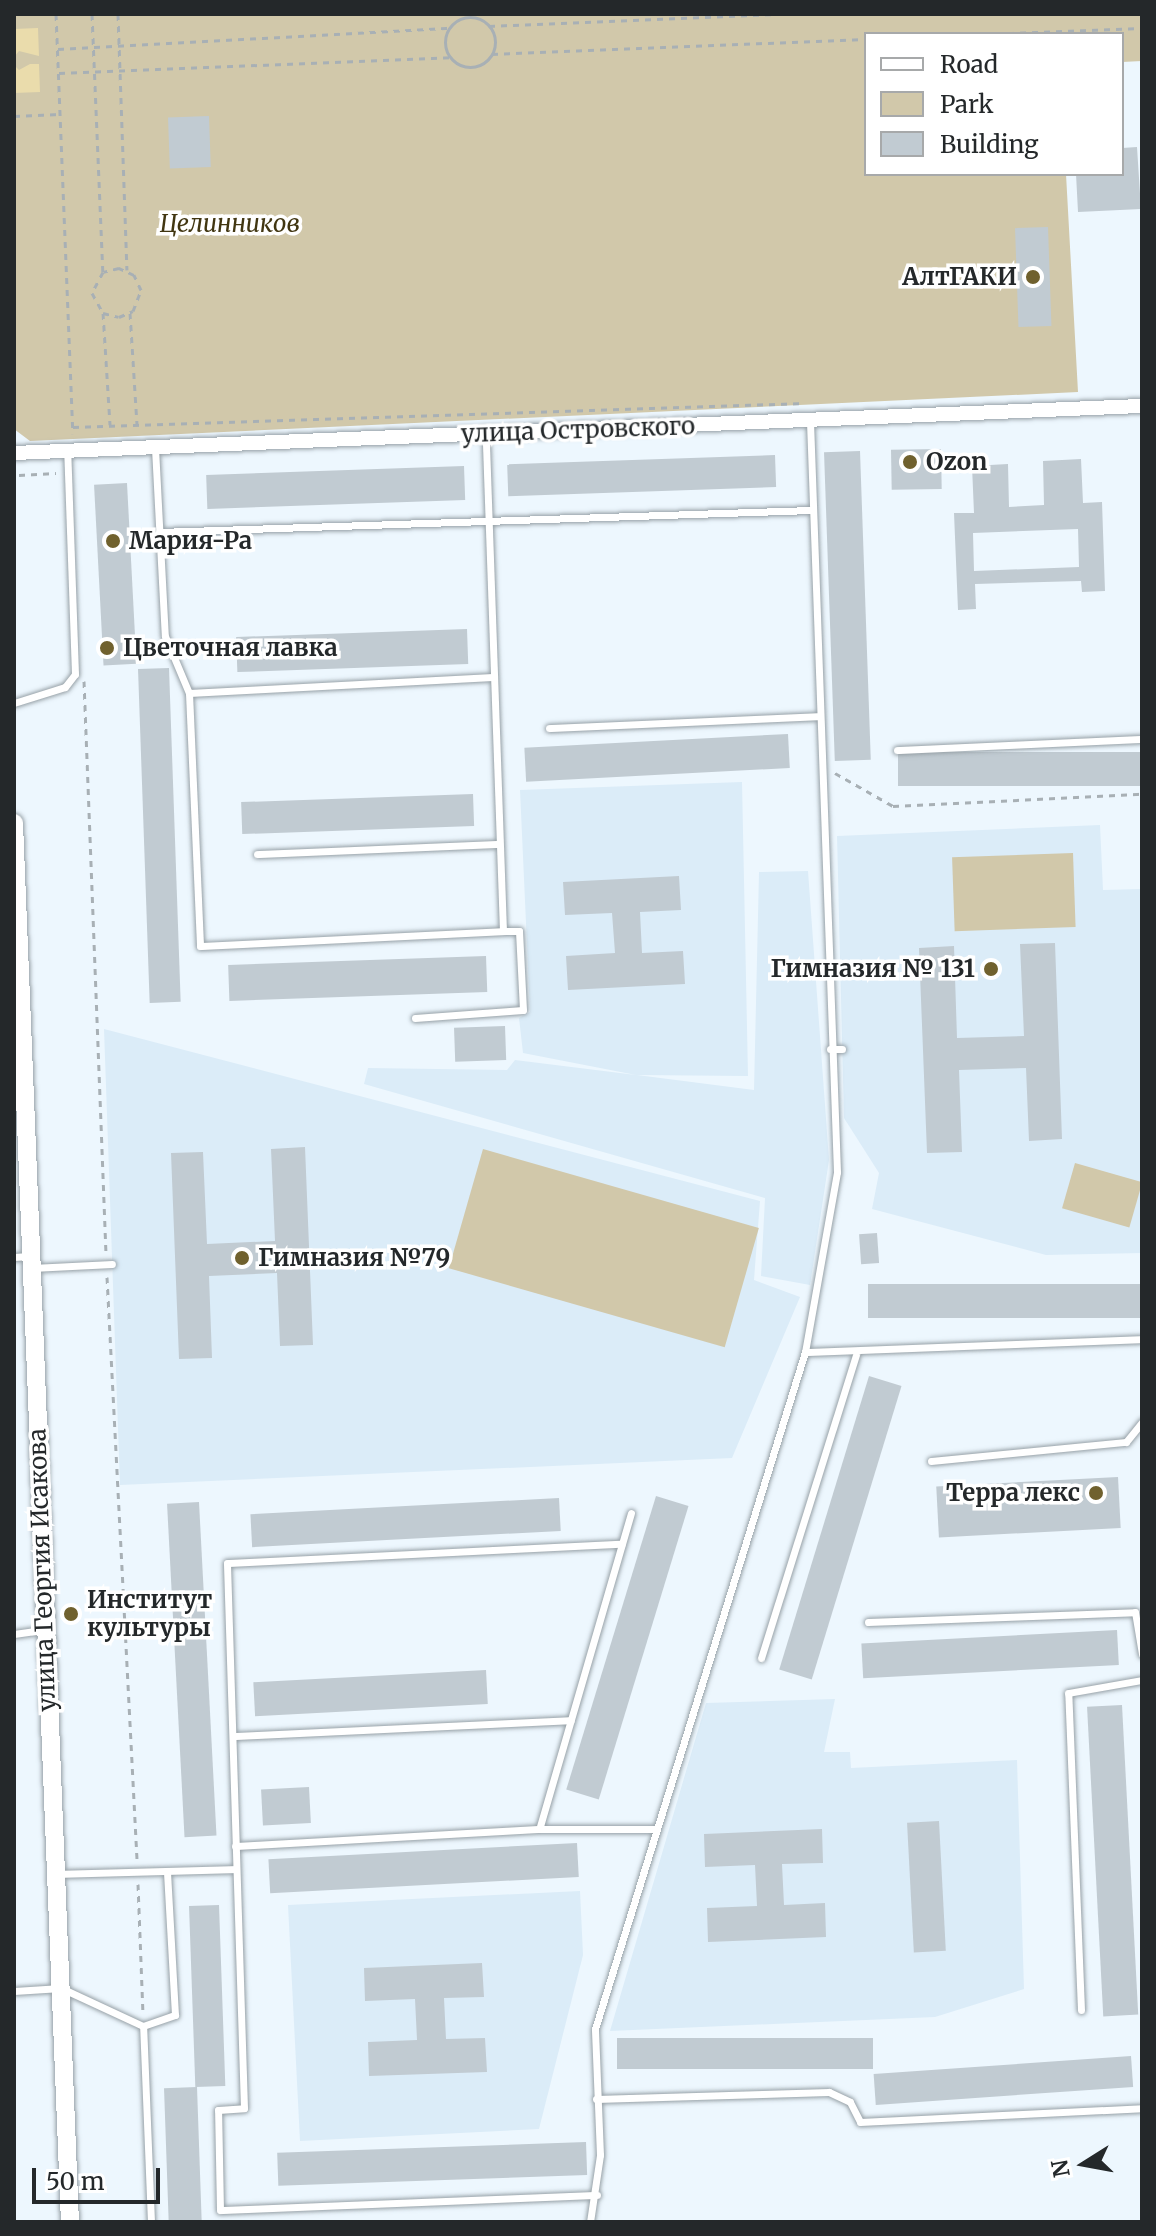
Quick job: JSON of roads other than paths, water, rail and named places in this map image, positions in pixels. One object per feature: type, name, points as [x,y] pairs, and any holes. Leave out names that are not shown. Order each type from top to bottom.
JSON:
[{"type":"street","name":"улица Островского","points":[[14,453],[1142,406]]},
{"type":"street","name":"улица Георгия Исакова","points":[[14,823],[24,1260],[56,1874],[70,2222]]},
{"type":"lane","points":[[590,2222],[597,2195],[595,2029],[805,1352],[837,1172],[830,1049],[810,421]]},
{"type":"lane","points":[[486,434],[503,931]]},
{"type":"lane","points":[[155,446],[165,636],[189,693],[200,946],[519,931],[523,1010],[415,1018]]},
{"type":"lane","points":[[14,703],[65,687],[75,674],[67,472],[70,450]]},
{"type":"lane","points":[[159,532],[813,510]]},
{"type":"lane","points":[[189,693],[493,677]]},
{"type":"lane","points":[[549,728],[819,716]]},
{"type":"lane","points":[[897,750],[1142,739]]},
{"type":"lane","points":[[257,854],[499,844]]},
{"type":"lane","points":[[830,1049],[842,1049]]},
{"type":"lane","points":[[24,1260],[109,1264]]},
{"type":"lane","points":[[805,1352],[856,1354],[1142,1339]]},
{"type":"lane","points":[[761,1658],[856,1354]]},
{"type":"lane","points":[[931,1461],[1126,1442],[1142,1422]]},
{"type":"lane","points":[[539,1829],[631,1513]]},
{"type":"lane","points":[[220,2222],[218,2110],[244,2108],[227,1563],[622,1544]]},
{"type":"lane","points":[[868,1622],[1135,1612],[1142,1654]]},
{"type":"lane","points":[[14,1634],[44,1630]]},
{"type":"lane","points":[[1081,2010],[1068,1693],[1142,1680]]},
{"type":"lane","points":[[234,1736],[571,1720]]},
{"type":"lane","points":[[235,1846],[539,1829],[655,1829]]},
{"type":"lane","points":[[56,1874],[235,1869]]},
{"type":"lane","points":[[14,1991],[61,1988],[143,2026],[175,2015],[167,1871]]},
{"type":"lane","points":[[143,2026],[151,2222]]},
{"type":"lane","points":[[596,2099],[829,2092],[850,2102],[860,2122],[1142,2108]]},
{"type":"lane","points":[[220,2210],[597,2195]]},
{"type":"place","name":"АлтГАКИ","points":[[1033,277]]},
{"type":"place","name":"Ozon","points":[[910,462]]},
{"type":"place","name":"Мария-Ра","points":[[113,541]]},
{"type":"place","name":"Цветочная лавка","points":[[107,648]]},
{"type":"place","name":"Гимназия № 131","points":[[991,969]]},
{"type":"place","name":"Гимназия №79","points":[[242,1258]]},
{"type":"place","name":"Терра лекс","points":[[1096,1493]]},
{"type":"place","name":"Институт культуры","points":[[71,1614]]},
{"type":"park label","name":"Целинников","points":[[230,224]]}]
